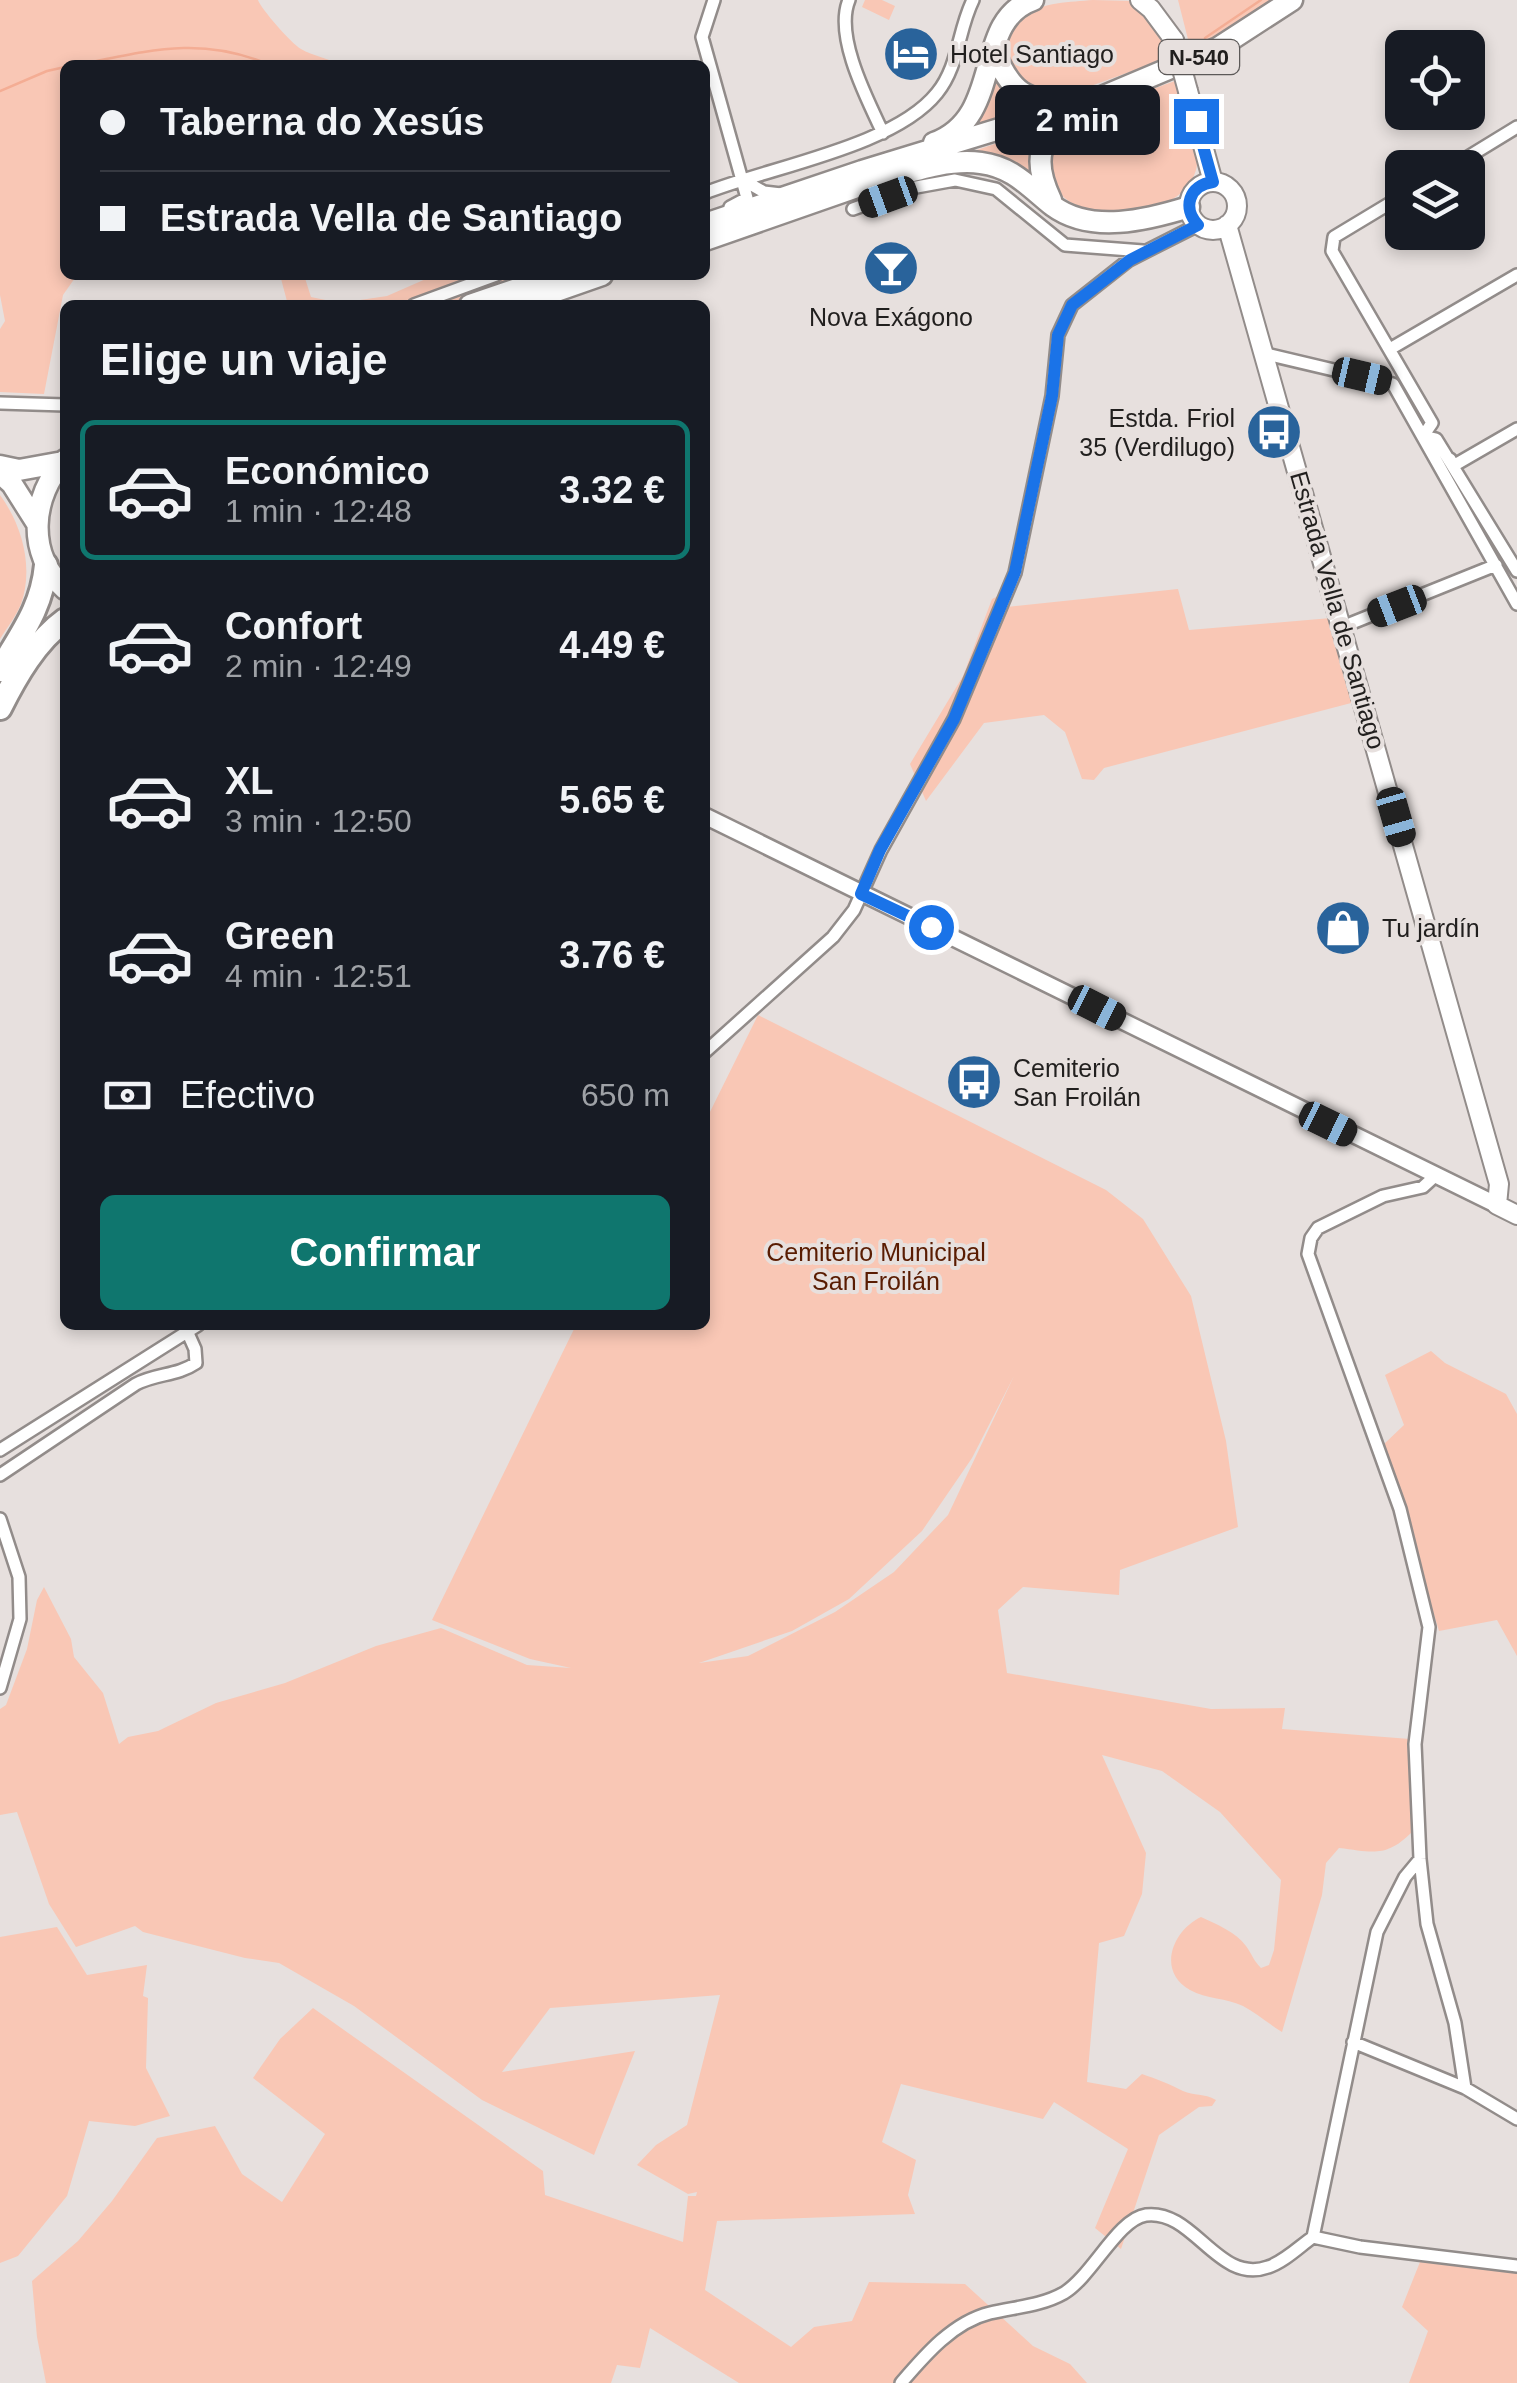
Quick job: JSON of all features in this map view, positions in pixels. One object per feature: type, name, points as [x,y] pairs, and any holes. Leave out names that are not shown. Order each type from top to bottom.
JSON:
[{"type":"highway","points":[[864,178],[958,129],[986,83],[999,30],[1017,6],[1033,0]]},
{"type":"highway","name":"N-540","points":[[710,238],[864,178],[1089,102],[1218,48],[1292,0]]},
{"type":"highway","points":[[994,51],[1005,79],[1023,96],[1046,102],[1089,102]]},
{"type":"highway","points":[[1054,206],[1042,182],[1043,142],[1061,122],[1089,102]]},
{"type":"highway","points":[[864,178],[955,161],[984,163],[1010,171],[1054,206],[1078,219],[1126,222],[1193,216]]},
{"type":"highway","name":"N-540","points":[[710,221],[795,193],[864,178]]},
{"type":"highway","points":[[485,300],[543,280]]},
{"type":"highway","points":[[530,300],[588,280]]},
{"type":"highway","points":[[0,469],[44,468],[60,462]]},
{"type":"highway","points":[[60,467],[44,490],[36,522],[38,544],[46,565],[60,583]]},
{"type":"highway","points":[[0,469],[36,522]]},
{"type":"highway","points":[[0,670],[32,619],[41,598],[46,565]]},
{"type":"highway","points":[[0,708],[28,660],[60,624]]},
{"type":"main road","points":[[1140,0],[1174,40]]},
{"type":"main road","name":"Estrada Vella de Santiago","points":[[1160,0],[1213,182],[1225,185],[1234,195],[1237,209],[1228,225],[1500,1184],[1497,1205]]},
{"type":"main road","points":[[1213,182],[1197,188],[1193,216],[1212,230],[1228,225]]},
{"type":"main road","points":[[1497,1205],[1517,1215]]},
{"type":"street","points":[[709,60],[702,37],[714,0]]},
{"type":"street","points":[[848,0],[845,34],[883,133]]},
{"type":"street","points":[[710,191],[883,133],[921,110],[938,92],[955,61],[974,0]]},
{"type":"street","points":[[710,65],[748,198],[710,220]]},
{"type":"street","points":[[1479,150],[1517,127]]},
{"type":"street","points":[[743,180],[764,192],[795,193]]},
{"type":"street","points":[[853,210],[911,188],[955,180],[996,188],[1065,245],[1144,251]]},
{"type":"street","points":[[1385,206],[1334,237],[1332,251],[1453,466]]},
{"type":"street","points":[[710,1048],[833,937],[854,910],[880,850],[954,719],[1015,572],[1052,396],[1058,335],[1072,305],[1193,216]]},
{"type":"street","points":[[1390,349],[1517,275]]},
{"type":"street","points":[[428,300],[482,280]]},
{"type":"street","points":[[1266,354],[1393,384],[1517,604]]},
{"type":"street","points":[[0,403],[60,405]]},
{"type":"street","points":[[1423,436],[1432,423]]},
{"type":"street","points":[[1453,466],[1517,429]]},
{"type":"street","points":[[1423,436],[1436,440],[1517,571]]},
{"type":"street","points":[[1342,626],[1496,565]]},
{"type":"street","points":[[710,818],[1497,1205]]},
{"type":"street","points":[[1434,1176],[1423,1187],[1383,1196],[1318,1228],[1308,1254],[1400,1510],[1429,1627],[1415,1744],[1420,1860],[1427,1924],[1455,2023],[1465,2088]]},
{"type":"street","points":[[0,1450],[190,1330]]},
{"type":"street","points":[[0,1475],[136,1384],[158,1373],[182,1372],[196,1363],[193,1330]]},
{"type":"street","points":[[0,1519],[20,1577],[20,1620],[0,1688]]},
{"type":"street","points":[[901,2383],[922,2358],[959,2326],[986,2314],[1039,2303],[1065,2292],[1090,2271],[1128,2223],[1144,2215],[1162,2216],[1193,2234],[1228,2264],[1248,2268],[1268,2267],[1313,2236],[1377,1932],[1405,1877],[1420,1860]]},
{"type":"street","points":[[1353,2042],[1465,2088],[1517,2119]]},
{"type":"street","points":[[1313,2236],[1360,2247],[1517,2266]]},
{"type":"green space","points":[[0,0],[258,0],[297,46],[328,60],[60,60],[60,280],[74,280],[60,300],[44,394],[0,392],[0,329],[5,321],[0,295]]},
{"type":"green space","points":[[865,0],[882,0],[895,6],[889,20],[862,7]]},
{"type":"green space","points":[[1093,0],[1132,1],[1162,30],[1171,57],[1063,96],[1033,87],[1021,78],[1006,54],[1010,28],[1039,8]]},
{"type":"green space","points":[[1178,0],[1275,0],[1191,51]]},
{"type":"green space","points":[[995,79],[1028,105],[1029,112],[969,128]]},
{"type":"green space","points":[[1177,80],[1196,150],[1196,170],[1189,185],[1162,204],[1127,212],[1091,210],[1063,196],[1049,173],[1048,163],[1059,137],[1094,111]]},
{"type":"green space","points":[[1039,132],[1030,177],[968,153]]},
{"type":"green space","points":[[281,280],[306,280],[311,297],[326,300],[287,300]]},
{"type":"green space","points":[[424,280],[519,280],[458,300],[360,300],[387,296]]},
{"type":"green space","points":[[0,495],[20,533],[26,576],[21,604],[0,639]]},
{"type":"green space","points":[[1178,589],[1189,630],[1331,618],[1355,702],[1104,768],[1094,780],[1082,779],[1065,732],[1044,715],[984,723],[926,801],[910,764],[963,676],[992,599],[1006,592],[1007,607]]},
{"type":"green space","name":"Cemiterio Municipal San Froilán","points":[[758,1015],[1106,1190],[1143,1219],[1191,1296],[1226,1441],[1238,1527],[1120,1570],[1119,1595],[1023,1587],[998,1610],[1007,1673],[1211,1709],[1285,1708],[1282,1729],[1410,1739],[1412,1832],[1386,1850],[1339,1848],[1326,1863],[1322,1895],[1282,2032],[1243,2006],[1190,1990],[1173,1972],[1171,1962],[1176,1941],[1201,1917],[1237,1937],[1261,1968],[1269,1965],[1281,1880],[1220,1812],[1162,1771],[1102,1755],[1146,1853],[1142,1894],[1124,1936],[1099,1943],[1087,2082],[1126,2089],[1142,2074],[1187,2093],[1216,2100],[1212,2106],[1199,2107],[1159,2135],[1121,2249],[1095,2228],[1128,2149],[1054,2102],[1043,2119],[901,2084],[882,2142],[916,2160],[908,2195],[915,2214],[717,2221],[705,2290],[791,2347],[814,2327],[852,2321],[869,2282],[965,2284],[1033,2346],[1070,2364],[1087,2383],[739,2383],[650,2328],[640,2368],[617,2365],[611,2383],[46,2383],[32,2281],[78,2241],[157,2138],[215,2126],[242,2174],[282,2202],[325,2134],[253,2078],[280,2039],[313,2008],[543,2171],[545,2195],[683,2242],[688,2196],[696,2196],[697,2192],[688,2194],[637,2165],[656,2145],[687,2125],[720,1995],[550,2008],[502,2072],[635,2051],[594,2155],[482,2100],[354,2006],[279,1963],[143,1932],[135,1926],[76,1947],[49,1904],[17,1812],[0,1815],[0,1709],[6,1705],[27,1649],[37,1600],[44,1587],[71,1639],[74,1657],[103,1693],[119,1744],[128,1737],[158,1731],[216,1703],[285,1683],[376,1646],[441,1628],[527,1665],[571,1668],[530,1659],[432,1620],[574,1330],[710,1330],[710,1112]],"holes":[[[1014,1376],[948,1515],[894,1572],[835,1612],[748,1656],[699,1663],[792,1631],[849,1599],[922,1531],[972,1458]]]},
{"type":"green space","points":[[1431,1351],[1445,1363],[1506,1394],[1517,1414],[1517,1656],[1497,1620],[1439,1631],[1383,1445],[1404,1425],[1385,1375]]},
{"type":"green space","points":[[57,1927],[87,1975],[147,1965],[143,1996],[148,1998],[146,2068],[170,2116],[135,2126],[89,2121],[67,2196],[18,2256],[0,2263],[0,1937]]},
{"type":"green space","points":[[1420,2262],[1517,2273],[1517,2383],[1409,2383],[1428,2331],[1402,2307]]},
{"type":"waterway","points":[[1205,38],[1261,0]]},
{"type":"waterway","points":[[103,60],[174,48],[220,50],[256,60]]},
{"type":"waterway","points":[[0,91],[60,68]]},
{"type":"place","name":"Hotel Santiago","points":[[911,54]]},
{"type":"place","name":"Nova Exágono","points":[[891,268]]},
{"type":"place","name":"Estda. Friol 35 (Verdilugo)","points":[[1274,432]]},
{"type":"place","name":"Tu jardín","points":[[1343,928]]},
{"type":"place","name":"Cemiterio San Froilán","points":[[974,1082]]},
{"type":"route","points":[[931,927],[861,894],[880,850],[954,719],[1015,572],[1052,396],[1058,335],[1072,305],[1155,244],[1198,225],[1190,214],[1189,200],[1197,188],[1213,182],[1196,121]]}]
